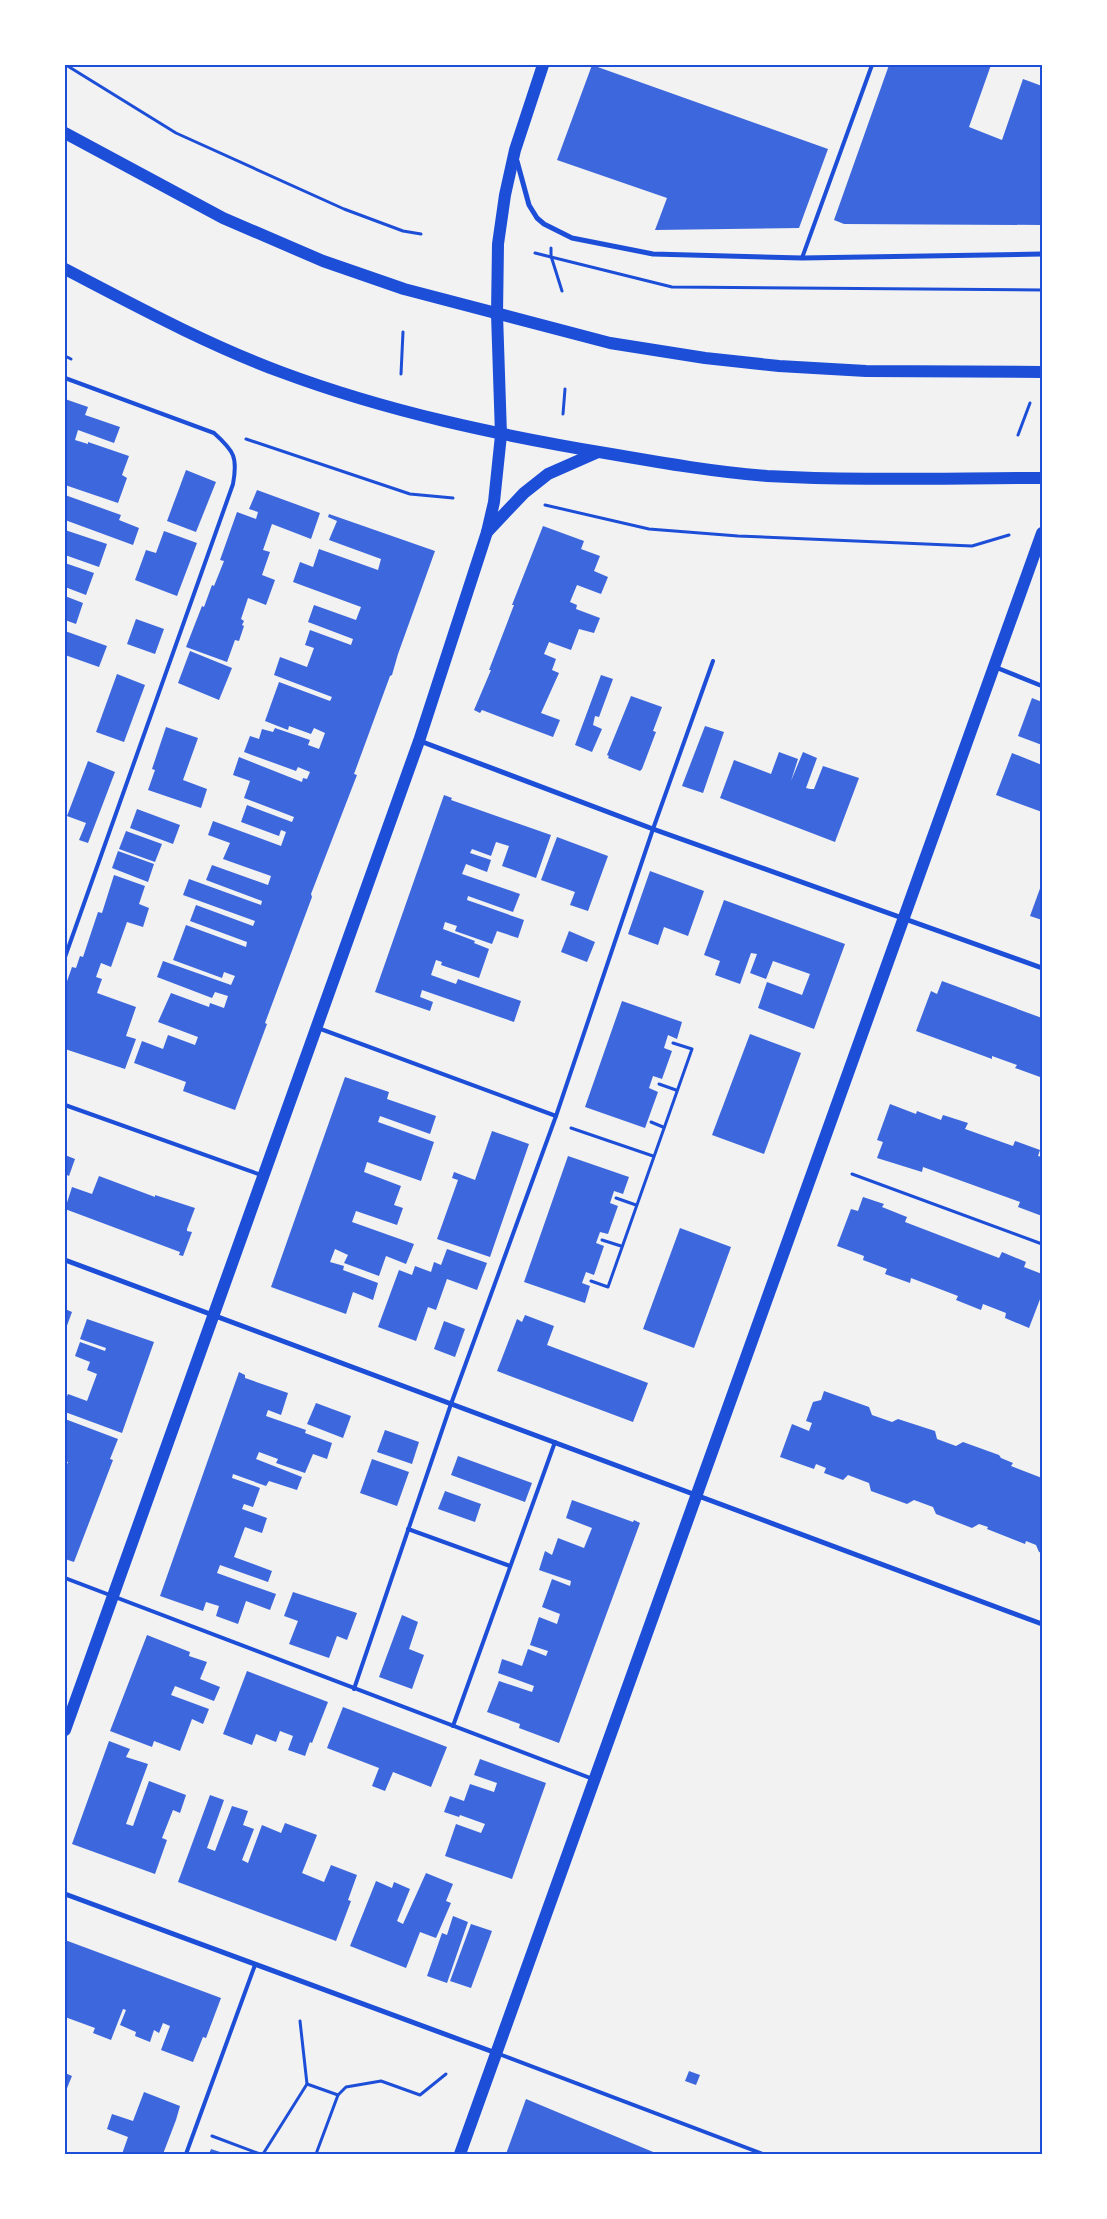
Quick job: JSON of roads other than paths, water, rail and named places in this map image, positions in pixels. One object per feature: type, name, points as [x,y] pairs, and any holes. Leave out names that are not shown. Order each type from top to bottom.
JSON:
[{"type":"main road","points":[[65,1730],[419,741],[487,532],[494,502],[501,435],[497,314],[498,244],[505,195],[515,150],[543,65]]},
{"type":"main road","points":[[65,133],[223,218],[323,261],[404,289],[610,342],[705,358],[780,366],[866,370],[1042,372]]},
{"type":"main road","points":[[65,269],[171,324],[280,371],[400,411],[501,435],[682,466],[765,475],[847,479],[1042,478]]},
{"type":"main road","points":[[487,532],[524,493],[548,474],[598,452]]},
{"type":"main road","points":[[460,2154],[1042,533]]},
{"type":"street","points":[[515,150],[523,188],[532,212],[544,224],[562,234],[653,254],[802,258],[1042,254]]},
{"type":"street","points":[[993,667],[1042,686]]},
{"type":"street","points":[[419,741],[653,829],[1042,968]]},
{"type":"street","points":[[65,1260],[1042,1624]]},
{"type":"street","points":[[65,1894],[496,2053]]},
{"type":"lane","points":[[802,258],[872,65]]},
{"type":"lane","points":[[65,378],[214,433],[230,447],[237,464],[233,484],[65,957]]},
{"type":"lane","points":[[354,1689],[451,1404],[556,1116],[653,829],[713,661]]},
{"type":"lane","points":[[316,1027],[556,1116]]},
{"type":"lane","points":[[65,1105],[264,1176]]},
{"type":"lane","points":[[452,1726],[555,1442]]},
{"type":"lane","points":[[408,1530],[510,1566]]},
{"type":"lane","points":[[65,1578],[595,1779]]},
{"type":"lane","points":[[186,2154],[255,1965]]},
{"type":"lane","points":[[496,2053],[764,2154]]}]
